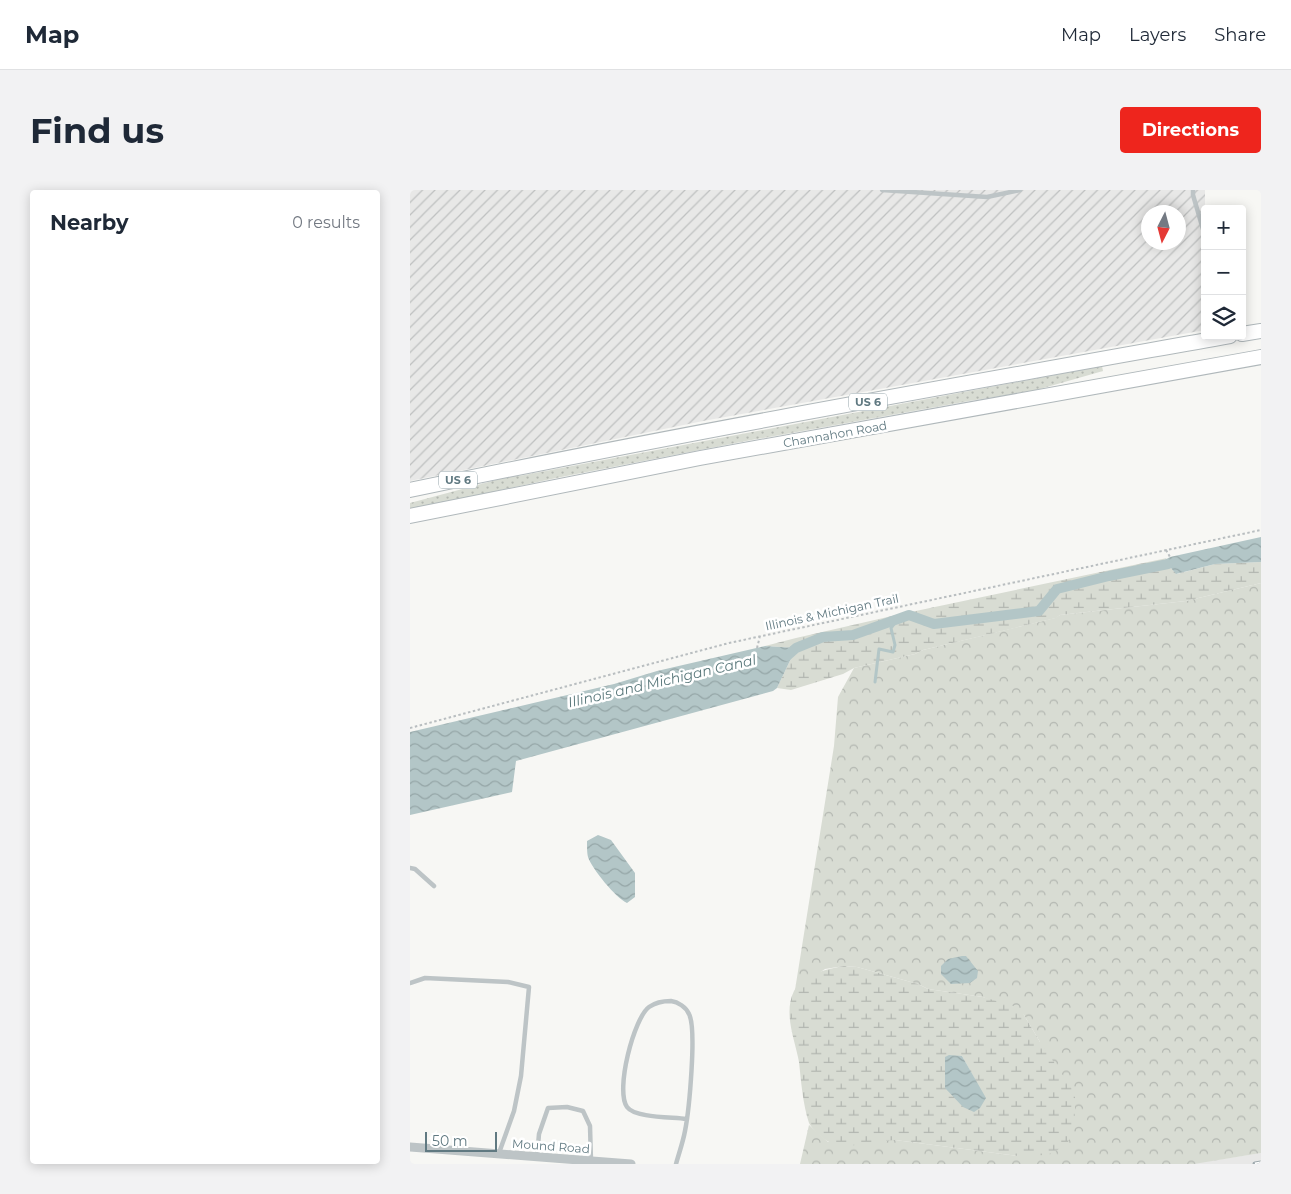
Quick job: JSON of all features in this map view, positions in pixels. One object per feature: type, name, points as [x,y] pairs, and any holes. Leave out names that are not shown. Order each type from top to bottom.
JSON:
[{"type":"main road","points":[[1246,333],[1261,331]]},
{"type":"main road","name":"Channahon Road","points":[[410,490],[746,424],[1208,340]]},
{"type":"main road","name":"Channahon Road","points":[[410,516],[700,458],[1261,356]]},
{"type":"street","name":"Mound Road","points":[[410,1147],[631,1164]]},
{"type":"lane","points":[[882,190],[987,197],[1020,190]]},
{"type":"lane","points":[[1193,190],[1201,222]]},
{"type":"lane","points":[[410,868],[415,869],[434,886]]},
{"type":"lane","points":[[410,983],[425,978],[508,982],[529,987],[521,1076],[514,1112],[498,1154]]},
{"type":"lane","points":[[676,1164],[685,1130],[690,1087],[692,1041],[690,1015],[684,1007],[675,1002],[665,1001],[656,1003],[648,1008],[629,1048],[625,1063],[624,1096],[627,1107],[635,1112],[686,1118]]},
{"type":"lane","points":[[537,1157],[539,1134],[548,1108],[568,1107],[583,1110],[590,1126],[591,1161]]},
{"type":"path","name":"Illinois & Michigan Trail","points":[[410,728],[729,643],[1261,530]]},
{"type":"path","points":[[1166,550],[1170,557]]},
{"type":"path","points":[[757,648],[760,636]]},
{"type":"shaded area","points":[[410,190],[1205,190],[1205,205],[1201,205],[1201,331],[703,421],[410,481]]},
{"type":"shaded area","points":[[1261,1153],[1261,1164],[1190,1164]]},
{"type":"green space","points":[[1102,366],[1103,371],[1033,391],[746,441],[556,478],[410,510],[410,503],[511,476]]},
{"type":"green space","points":[[1167,558],[1155,566],[1171,568],[1177,574],[1215,564],[1261,562],[1261,583],[1186,601],[1060,615],[1056,618],[854,668],[843,674],[791,690],[777,688],[796,648],[765,646],[892,616]]},
{"type":"green space","points":[[1261,583],[1261,1153],[1194,1164],[800,1164],[809,1125],[828,1142],[895,1140],[1018,1156],[1040,1042],[1024,1015],[983,997],[928,989],[918,984],[857,967],[844,966],[825,969],[795,990],[834,746],[838,697],[854,668],[1055,618],[1060,615],[1186,601]]},
{"type":"green space","points":[[844,966],[857,967],[918,984],[928,989],[983,997],[1017,1007],[1075,1093],[1075,1125],[1068,1142],[1055,1152],[1045,1155],[1018,1156],[895,1140],[860,1145],[842,1145],[825,1140],[812,1128],[807,1116],[802,1093],[799,1062],[791,1026],[790,1008],[794,991],[803,980],[816,973]],"holes":[[[962,1056],[977,1083],[945,1088],[945,1057]]]},
{"type":"water","points":[[1261,537],[1261,562],[1215,564],[1176,574],[1171,568],[1154,566],[1170,557]]},
{"type":"water","points":[[765,646],[796,648],[777,688],[773,691],[516,761],[512,792],[410,815],[410,732]]},
{"type":"water","points":[[598,835],[611,840],[635,873],[635,897],[627,903],[605,883],[590,862],[587,841]]},
{"type":"water","points":[[966,956],[978,971],[977,978],[970,983],[951,984],[941,974],[941,966],[948,959]]},
{"type":"water","points":[[949,1055],[962,1056],[986,1098],[980,1108],[974,1112],[963,1107],[945,1088],[945,1057]]},
{"type":"waterway","name":"Illinois and Michigan Canal","points":[[787,656],[796,648],[823,637],[853,635],[909,615],[934,624],[1039,611],[1057,589],[1168,564]]},
{"type":"waterway","points":[[875,682],[879,649],[893,652],[895,645],[891,628],[898,619]]},
{"type":"railway","points":[[1255,1164],[1261,1163]]}]
